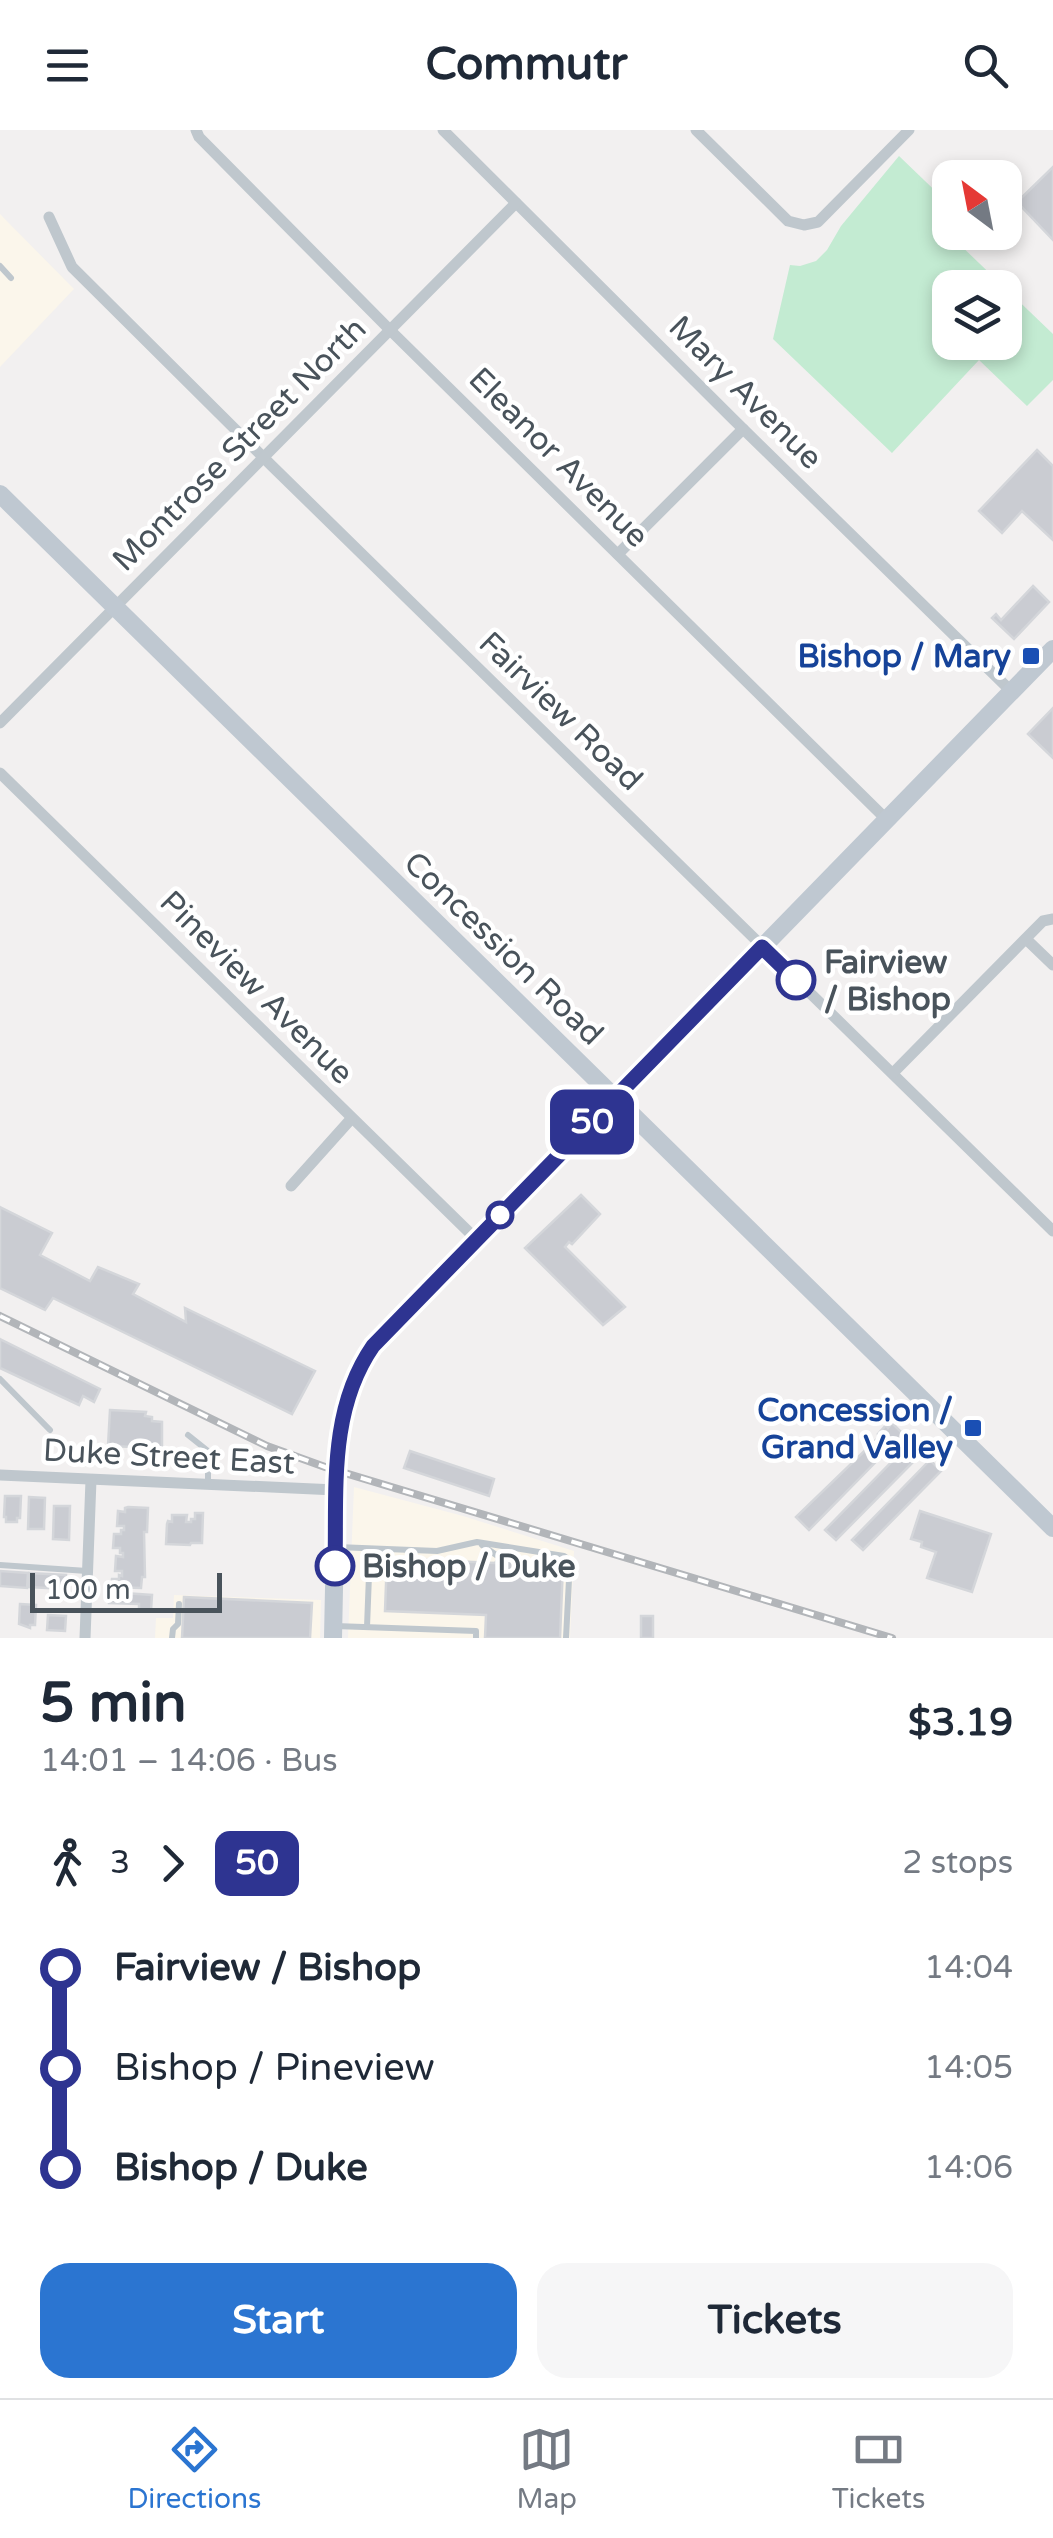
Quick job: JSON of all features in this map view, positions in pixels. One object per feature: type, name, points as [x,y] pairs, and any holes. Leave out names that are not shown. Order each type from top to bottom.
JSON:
[{"type":"main road","name":"Concession Road","points":[[0,494],[1053,1528]]},
{"type":"main road","points":[[333,1632],[336,1490],[346,1399],[363,1360],[385,1333],[1053,650]]},
{"type":"street","name":"Eleanor Avenue","points":[[196,130],[391,331],[887,820]]},
{"type":"street","points":[[696,130],[788,220],[804,225],[818,222],[909,130]]},
{"type":"street","name":"Mary Avenue","points":[[447,131],[1012,692]]},
{"type":"street","name":"Montrose Street North","points":[[0,724],[516,203]]},
{"type":"street","name":"Fairview Road","points":[[49,217],[72,267],[1053,1231]]},
{"type":"street","points":[[618,554],[743,429]]},
{"type":"street","name":"Pineview Avenue","points":[[0,773],[476,1240]]},
{"type":"street","points":[[893,1073],[1043,921],[1053,919]]},
{"type":"street","points":[[1026,939],[1053,965]]},
{"type":"street","points":[[291,1186],[351,1119]]},
{"type":"street","name":"Duke Street East","points":[[0,1475],[336,1490]]},
{"type":"street","points":[[85,1638],[92,1480]]},
{"type":"lane","points":[[0,266],[11,278]]},
{"type":"lane","points":[[1,1382],[50,1430]]},
{"type":"lane","points":[[188,1435],[208,1451],[208,1485]]},
{"type":"lane","points":[[336,1547],[438,1551],[476,1542],[564,1556],[570,1560],[566,1638]]},
{"type":"lane","points":[[476,1542],[499,1557]]},
{"type":"lane","points":[[367,1627],[370,1548]]},
{"type":"lane","points":[[0,1566],[88,1572]]},
{"type":"lane","points":[[172,1638],[178,1624],[179,1604]]},
{"type":"lane","points":[[333,1632],[367,1627],[476,1631],[476,1638]]},
{"type":"shaded area","points":[[0,214],[74,289],[0,367]]},
{"type":"shaded area","points":[[354,1487],[574,1551],[570,1638],[348,1638]]},
{"type":"shaded area","points":[[174,1595],[321,1600],[320,1638],[155,1638],[156,1618],[173,1618]]},
{"type":"green space","points":[[899,156],[932,188],[932,250],[965,250],[986,270],[932,270],[932,360],[979,360],[892,453],[773,339],[790,265],[816,261]]},
{"type":"green space","points":[[1022,304],[1053,334],[1053,380],[1027,406],[979,360],[1022,360]]},
{"type":"building","points":[[1053,167],[1053,240],[1022,207],[1022,197]]},
{"type":"building","points":[[1037,450],[1053,466],[1053,540],[1022,511],[1002,533],[979,511]]},
{"type":"building","points":[[1033,586],[1049,602],[1014,639],[992,618],[996,614],[1001,620]]},
{"type":"building","points":[[1053,708],[1053,758],[1028,734]]},
{"type":"building","points":[[581,1195],[600,1214],[565,1247],[625,1307],[603,1325],[525,1248]]},
{"type":"building","points":[[0,1207],[52,1233],[40,1255],[90,1281],[98,1267],[139,1284],[133,1294],[186,1322],[185,1308],[315,1371],[292,1414],[53,1298],[45,1310],[0,1288]]},
{"type":"building","points":[[0,1339],[100,1389],[94,1402],[83,1396],[79,1405],[0,1368]]},
{"type":"building","points":[[110,1410],[146,1412],[145,1416],[152,1417],[152,1421],[162,1422],[162,1448],[108,1446]]},
{"type":"building","points":[[892,1423],[903,1434],[809,1530],[796,1517]]},
{"type":"building","points":[[911,1442],[922,1453],[836,1540],[825,1530]]},
{"type":"building","points":[[410,1451],[494,1479],[489,1496],[404,1468]]},
{"type":"building","points":[[930,1460],[941,1471],[863,1550],[852,1540]]},
{"type":"building","points":[[5,1496],[21,1496],[17,1522],[6,1522]]},
{"type":"building","points":[[29,1497],[45,1498],[44,1529],[28,1529]]},
{"type":"building","points":[[54,1506],[70,1506],[69,1540],[53,1539]]},
{"type":"building","points":[[128,1507],[148,1508],[145,1577],[141,1588],[111,1587],[112,1579],[122,1576],[122,1571],[115,1571],[116,1556],[123,1557],[123,1553],[120,1548],[113,1548],[114,1534],[124,1530],[124,1526],[117,1526],[118,1511],[125,1512]]},
{"type":"building","points":[[920,1511],[991,1534],[972,1592],[927,1578],[936,1552],[911,1539]]},
{"type":"building","points":[[195,1513],[203,1513],[202,1543],[166,1544],[167,1524],[172,1522],[172,1515],[187,1515],[186,1522],[191,1522]]},
{"type":"building","points":[[501,1554],[512,1563],[563,1565],[560,1638],[485,1638],[486,1615],[385,1611],[387,1558],[495,1563]]},
{"type":"building","points":[[0,1571],[28,1573],[27,1588],[0,1586]]},
{"type":"building","points":[[29,1573],[66,1575],[65,1589],[29,1587]]},
{"type":"building","points":[[109,1592],[152,1595],[151,1611],[139,1610],[139,1604],[109,1603]]},
{"type":"building","points":[[184,1597],[312,1603],[310,1638],[182,1638]]},
{"type":"building","points":[[20,1604],[36,1605],[35,1625],[30,1628],[19,1624]]},
{"type":"building","points":[[48,1615],[66,1616],[65,1631],[47,1630]]},
{"type":"building","points":[[641,1616],[653,1616],[653,1638],[641,1638]]},
{"type":"railway","points":[[0,1316],[267,1446],[325,1467],[892,1638]]},
{"type":"bus line","name":"50","points":[[335,1566],[342,1417],[351,1384],[373,1346],[762,947],[796,980]]},
{"type":"place","name":"Bishop / Mary","points":[[1031,656]]},
{"type":"place","name":"Fairview / Bishop","points":[[796,980]]},
{"type":"place","name":"Concession / Grand Valley","points":[[973,1428]]},
{"type":"place","name":"Bishop / Duke","points":[[335,1566]]}]
